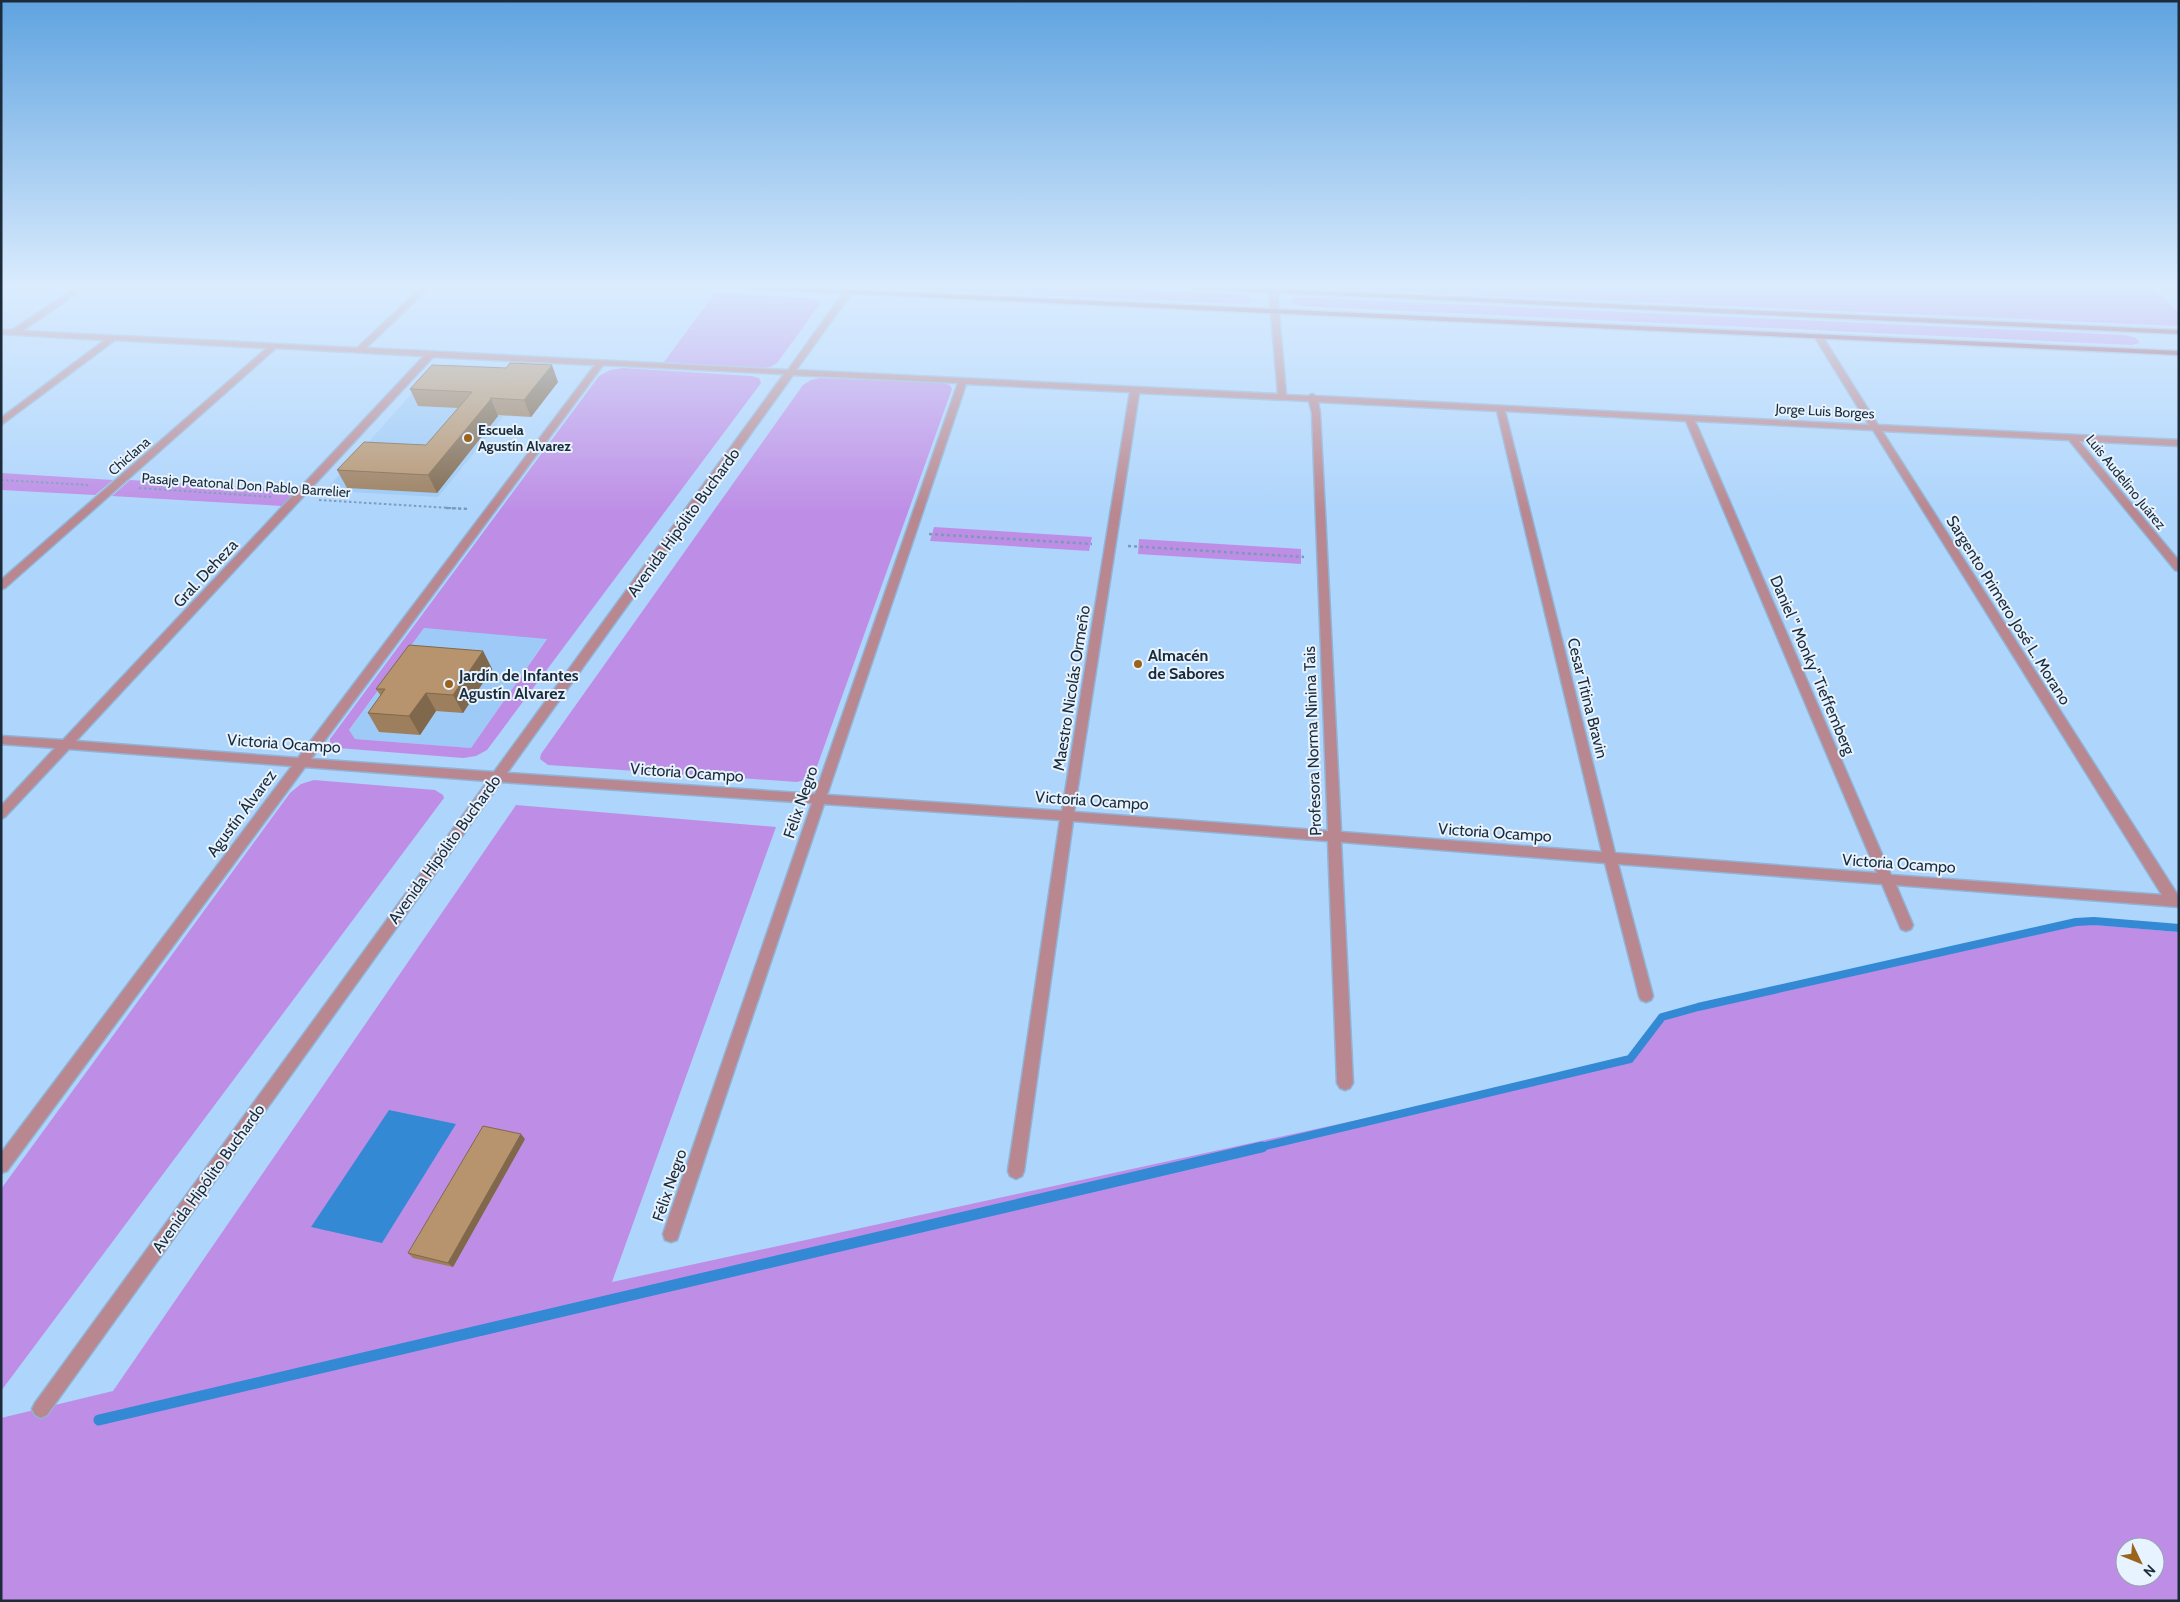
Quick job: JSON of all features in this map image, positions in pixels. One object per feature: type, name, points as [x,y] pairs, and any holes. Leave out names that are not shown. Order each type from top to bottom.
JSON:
[{"type":"street","points":[[1,422],[81,362]]},
{"type":"street","name":"Chiclana","points":[[1,586],[256,362]]},
{"type":"street","name":"Gral. Deheza","points":[[1,814],[424,362]]},
{"type":"street","name":"Jorge Luis Borges","points":[[597,362],[2179,443]]},
{"type":"street","name":"Agustín Álvarez","points":[[1,1166],[489,510],[602,362]]},
{"type":"street","name":"Avenida Hipólito Buchardo","points":[[42,1409],[496,777],[799,362]]},
{"type":"street","points":[[1279,362],[1282,396]]},
{"type":"street","name":"Sargento Primero José L. Morano","points":[[1834,362],[2176,902]]},
{"type":"street","name":"Félix Negro","points":[[671,1234],[963,380]]},
{"type":"street","name":"Maestro Nicolás Ormeño","points":[[1016,1170],[1068,816],[1135,390]]},
{"type":"street","name":"Profesora Norma Ninina Tais","points":[[1312,398],[1316,413],[1345,1083]]},
{"type":"street","name":"Cesar Titina Bravin","points":[[1500,407],[1610,858],[1646,996]]},
{"type":"street","name":"Daniel \" Monky\" Tieffemberg","points":[[1689,418],[1906,925]]},
{"type":"street","name":"Luis Audelino Juárez","points":[[2072,438],[2179,568]]},
{"type":"street","name":"Victoria Ocampo","points":[[1,740],[496,777],[1068,816],[2176,902]]},
{"type":"path","name":"Pasaje Peatonal Don Pablo Barrelier","points":[[1,480],[489,510]]},
{"type":"path","points":[[911,533],[1322,558]]},
{"type":"shaded area","points":[[664,362],[778,362],[770,367],[760,368]]},
{"type":"shaded area","points":[[450,364],[518,368],[509,380],[558,382],[531,417],[504,416],[438,497],[333,491],[330,485],[432,371]]},
{"type":"shaded area","points":[[623,368],[752,376],[759,378],[761,383],[487,750],[476,756],[463,758],[338,748],[330,745],[330,739],[599,376],[610,370]],"holes":[[[424,628],[547,639],[471,748],[355,739],[349,730]]]},
{"type":"shaded area","points":[[820,378],[943,383],[950,385],[952,389],[815,772],[804,780],[797,782],[548,765],[540,759],[541,754],[803,385],[811,380]]},
{"type":"shaded area","points":[[1,473],[113,480],[95,495],[1,490]]},
{"type":"shaded area","points":[[130,480],[297,490],[282,506],[112,496]]},
{"type":"shaded area","points":[[934,527],[1092,537],[1089,551],[930,541]]},
{"type":"shaded area","points":[[1139,539],[1301,549],[1301,564],[1138,554]]},
{"type":"shaded area","name":"Jardín de Infantes Agustín Alvarez","points":[[424,628],[547,638],[471,748],[355,739],[349,731]]},
{"type":"shaded area","points":[[314,780],[435,790],[443,795],[444,798],[1,1391],[1,1189],[290,793],[301,784]]},
{"type":"shaded area","points":[[516,805],[776,827],[612,1282],[1610,1065],[1630,1059],[1662,1017],[2084,924],[2179,932],[2179,1601],[1,1601],[1,1418],[113,1391]]},
{"type":"water","points":[[389,1110],[456,1124],[382,1243],[311,1227]]},
{"type":"building","points":[[510,363],[552,365],[524,400],[490,398],[428,475],[337,470],[364,442],[426,445],[472,392],[410,389],[432,365],[506,368]]},
{"type":"building","points":[[409,645],[483,651],[453,695],[426,693],[409,716],[368,713],[385,689],[376,689]]},
{"type":"building","points":[[483,1126],[521,1134],[448,1263],[408,1253]]},
{"type":"waterway","points":[[1257,1148],[1630,1059],[1662,1017],[1698,1007],[2076,922],[2094,921],[2179,928]]},
{"type":"waterway","points":[[99,1420],[1262,1147]]},
{"type":"place","name":"Escuela Agustín Alvarez","points":[[468,438]]},
{"type":"place","name":"Almacén de Sabores","points":[[1138,664]]},
{"type":"place","name":"Jardín de Infantes Agustín Alvarez","points":[[449,684]]}]
